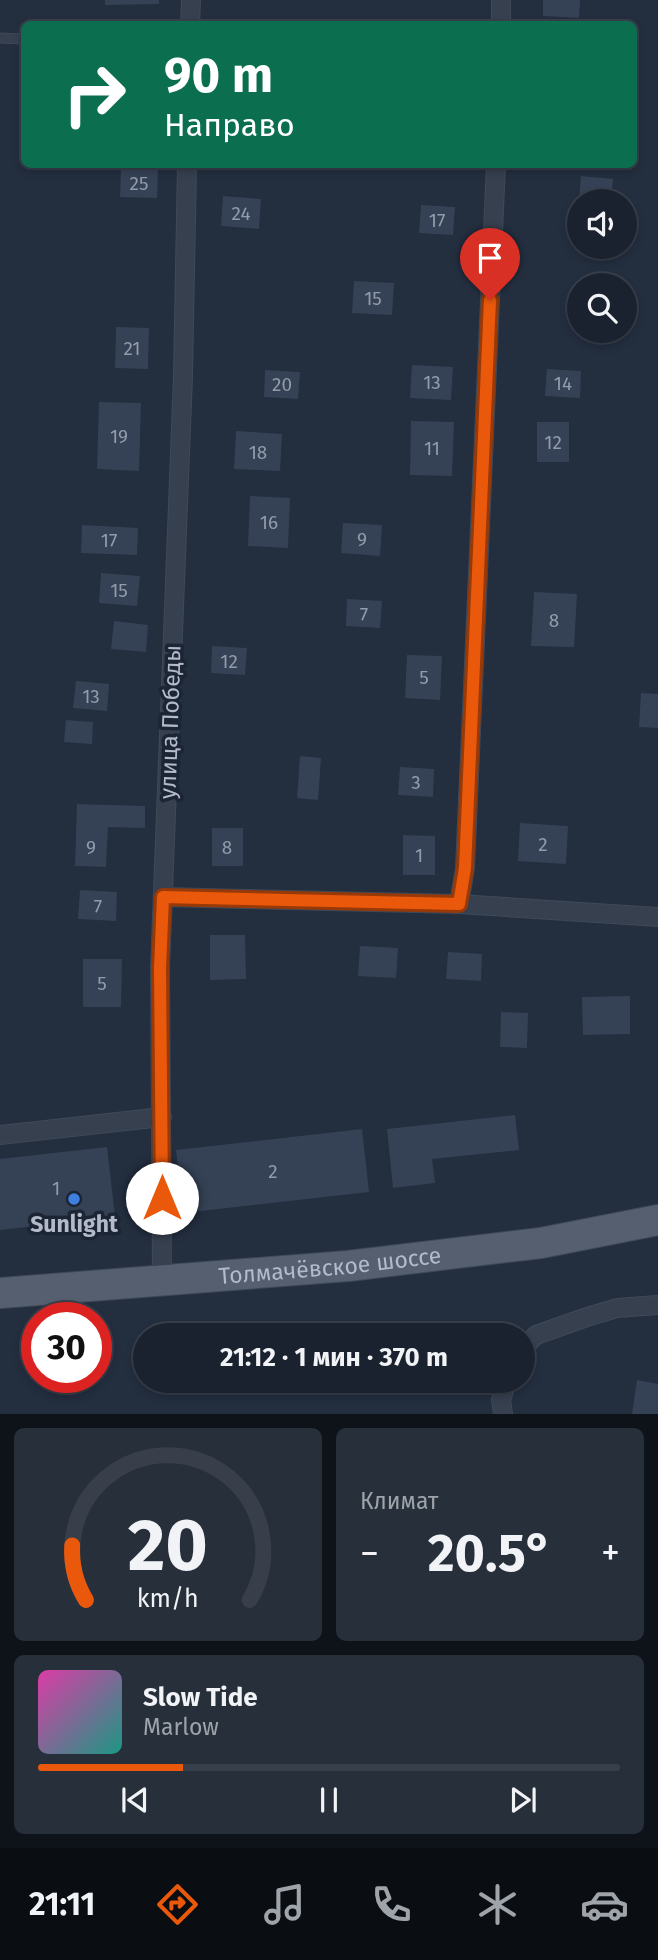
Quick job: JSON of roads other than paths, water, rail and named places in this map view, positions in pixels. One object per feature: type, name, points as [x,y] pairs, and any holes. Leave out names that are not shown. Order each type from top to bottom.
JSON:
[{"type":"main road","name":"Толмачёвское шоссе","points":[[0,1293],[362,1265],[541,1243],[658,1220]]},
{"type":"street","points":[[190,21],[191,0]]},
{"type":"street","points":[[501,0],[501,21]]},
{"type":"street","name":"улица Победы","points":[[162,1279],[160,968],[183,376],[187,168]]},
{"type":"street","points":[[459,904],[466,854],[496,168]]},
{"type":"street","points":[[163,897],[459,904],[658,916]]},
{"type":"street","points":[[0,1135],[162,1117]]},
{"type":"street","points":[[535,1336],[617,1308],[658,1305]]},
{"type":"street","points":[[503,1393],[501,1400],[503,1414]]},
{"type":"lane","points":[[0,38],[21,38]]},
{"type":"place","name":"Sunlight","points":[[74,1199]]}]
